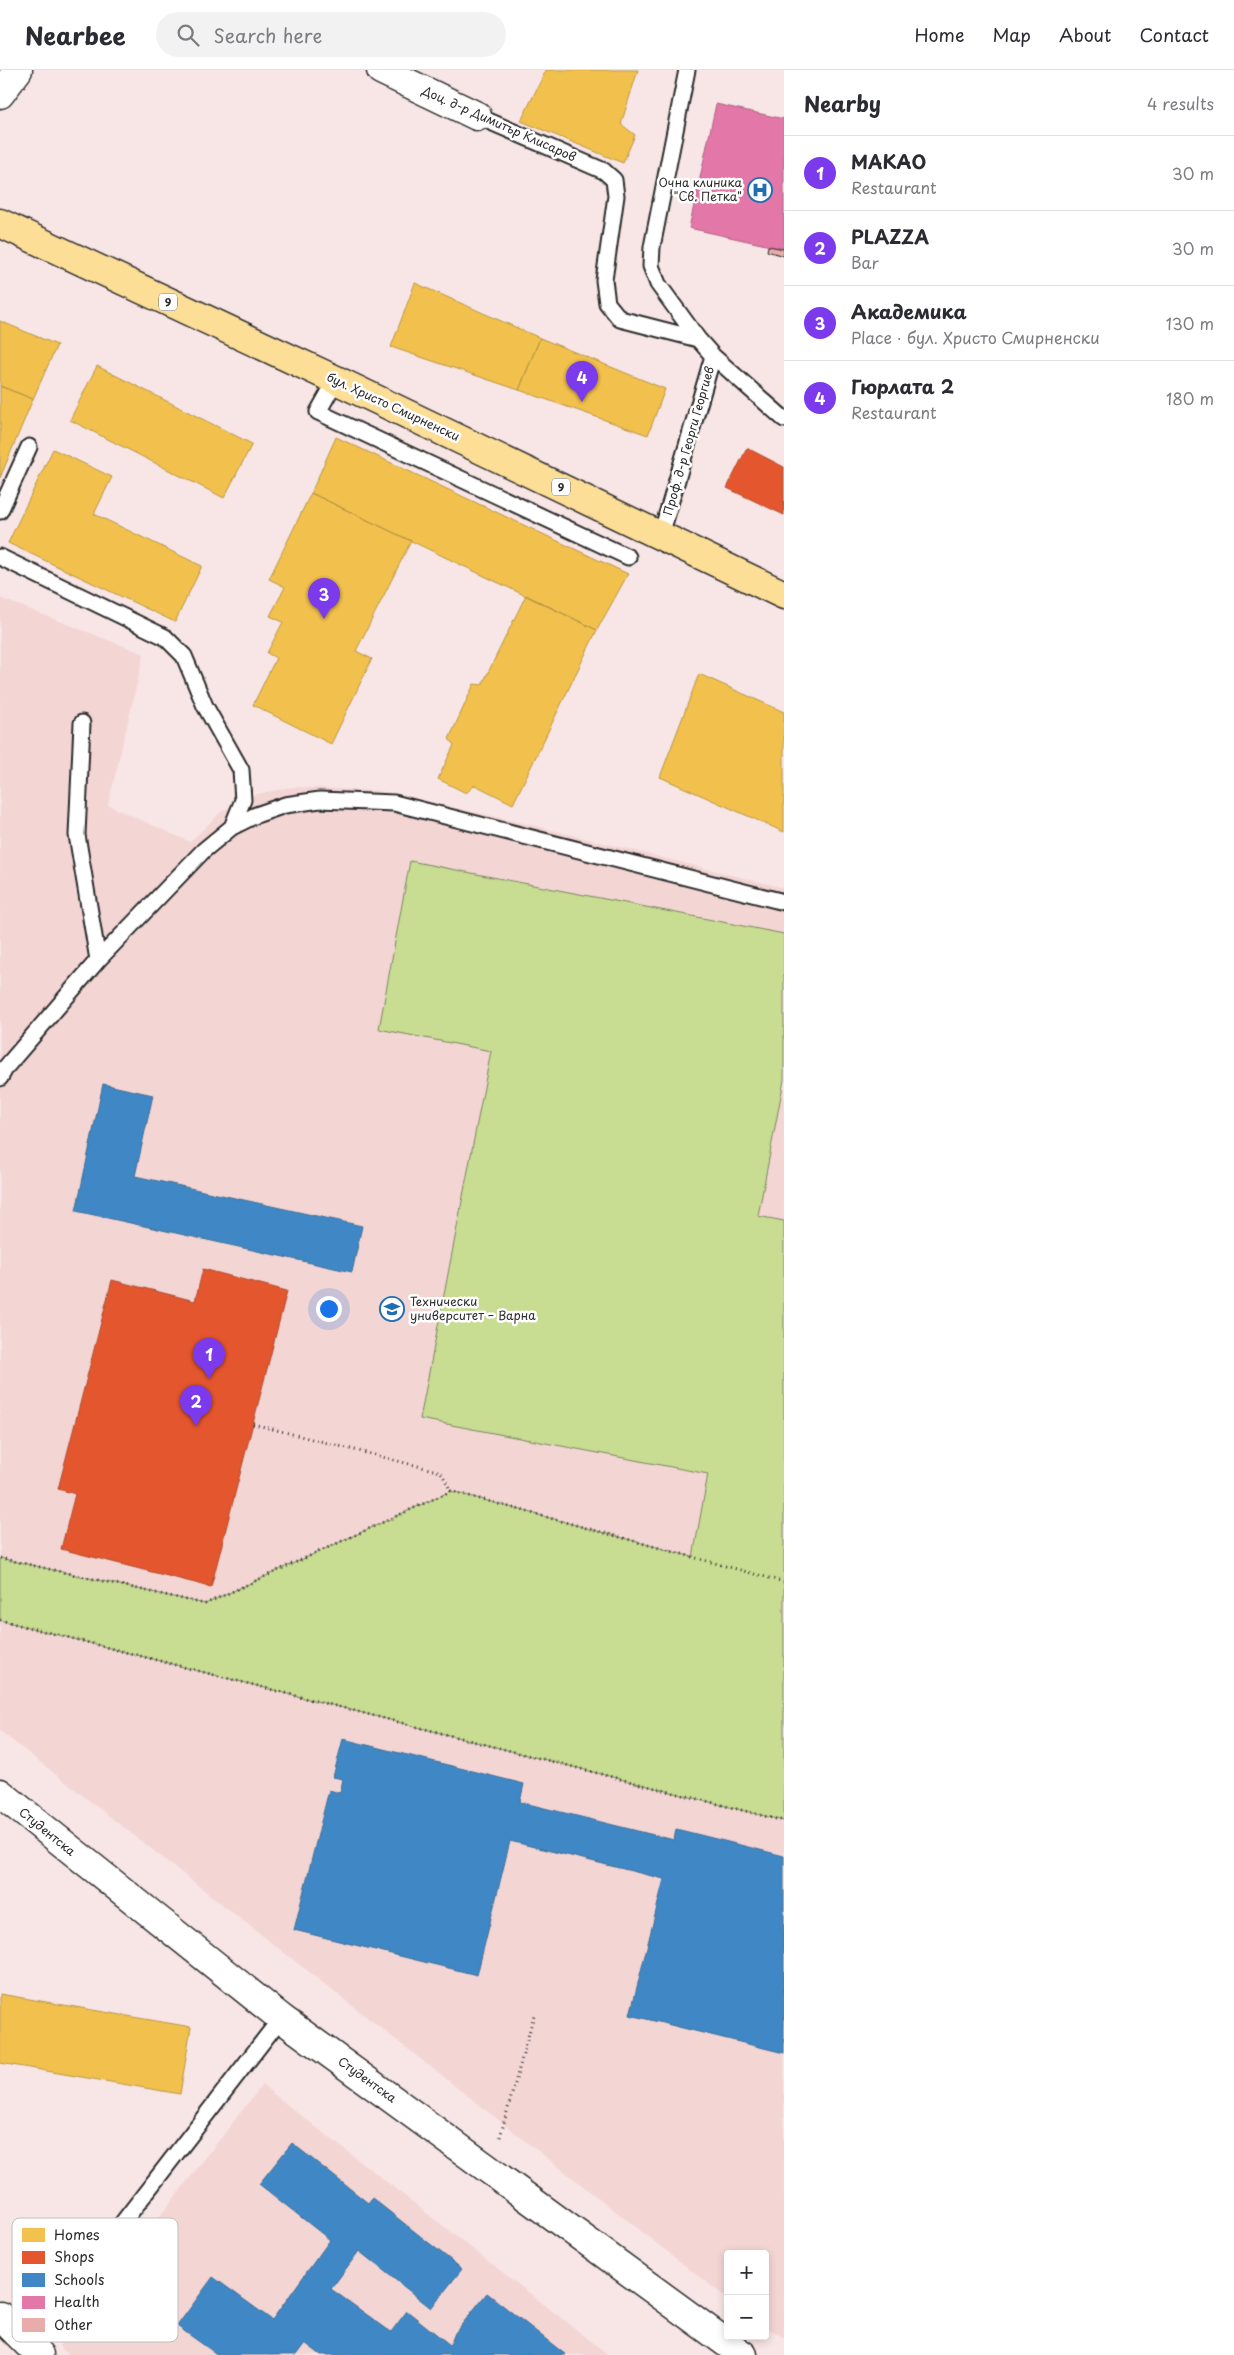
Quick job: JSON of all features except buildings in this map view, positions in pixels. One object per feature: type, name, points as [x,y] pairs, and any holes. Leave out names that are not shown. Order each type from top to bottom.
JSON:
[{"type":"main road","name":"бул. Христо Смирненски","points":[[0,223],[336,380],[784,595]]},
{"type":"street","points":[[0,94],[18,70]]},
{"type":"street","name":"Доц. д-р Димитър Клисаров","points":[[381,70],[477,116]]},
{"type":"street","name":"Студентска","points":[[0,1793],[281,2018],[743,2355]]},
{"type":"street","points":[[0,2316],[12,2328]]},
{"type":"lane","name":"Проф. д-р Георги Георгиев","points":[[661,535],[713,356],[658,284],[651,266],[652,247],[687,70]]},
{"type":"lane","name":"Доц. д-р Димитър Клисаров","points":[[477,116],[604,171],[614,180],[616,196],[604,280],[607,303],[620,320],[698,338]]},
{"type":"lane","points":[[713,356],[784,419]]},
{"type":"lane","points":[[336,380],[318,412],[628,557]]},
{"type":"lane","points":[[0,511],[29,447]]},
{"type":"lane","points":[[0,557],[165,637],[184,656],[205,706],[241,770],[243,800],[232,827]]},
{"type":"lane","points":[[82,724],[77,835],[98,960]]},
{"type":"lane","points":[[0,1078],[6,1067],[98,960],[204,850],[232,827],[256,815],[285,805],[320,800],[394,803],[784,902]]},
{"type":"lane","points":[[132,2218],[281,2018]]},
{"type":"path","points":[[253,1424],[441,1472],[452,1491]]},
{"type":"path","points":[[0,1558],[205,1604],[452,1491],[784,1582]]},
{"type":"path","points":[[0,1620],[784,1821]]},
{"type":"path","points":[[499,2140],[534,2015]]},
{"type":"shaded area","name":"Технически университет – Варна","points":[[0,598],[144,654],[108,805],[190,842],[222,811],[257,794],[292,787],[379,791],[528,824],[784,888],[784,2338],[769,2329],[769,2250],[724,2250],[724,2296],[0,1731]]},
{"type":"shaded area","points":[[262,2085],[609,2355],[69,2355],[59,2346],[62,2342],[178,2342],[178,2218],[159,2218]]},
{"type":"green space","points":[[410,861],[784,934],[784,1080],[758,1216],[784,1221],[784,1821],[0,1620],[0,1558],[205,1604],[451,1491],[693,1557],[708,1474],[420,1419],[491,1051],[379,1029]]},
{"type":"place","name":"Очна клиника \"Св. Петка\"","points":[[760,190]]},
{"type":"place","name":"Гюрлата 2","points":[[582,402]]},
{"type":"place","name":"Академика","points":[[324,619]]},
{"type":"place","name":"Технически университет – Варна","points":[[392,1309]]},
{"type":"place","name":"МАКАО","points":[[209,1379]]},
{"type":"place","name":"PLAZZA","points":[[196,1426]]}]
